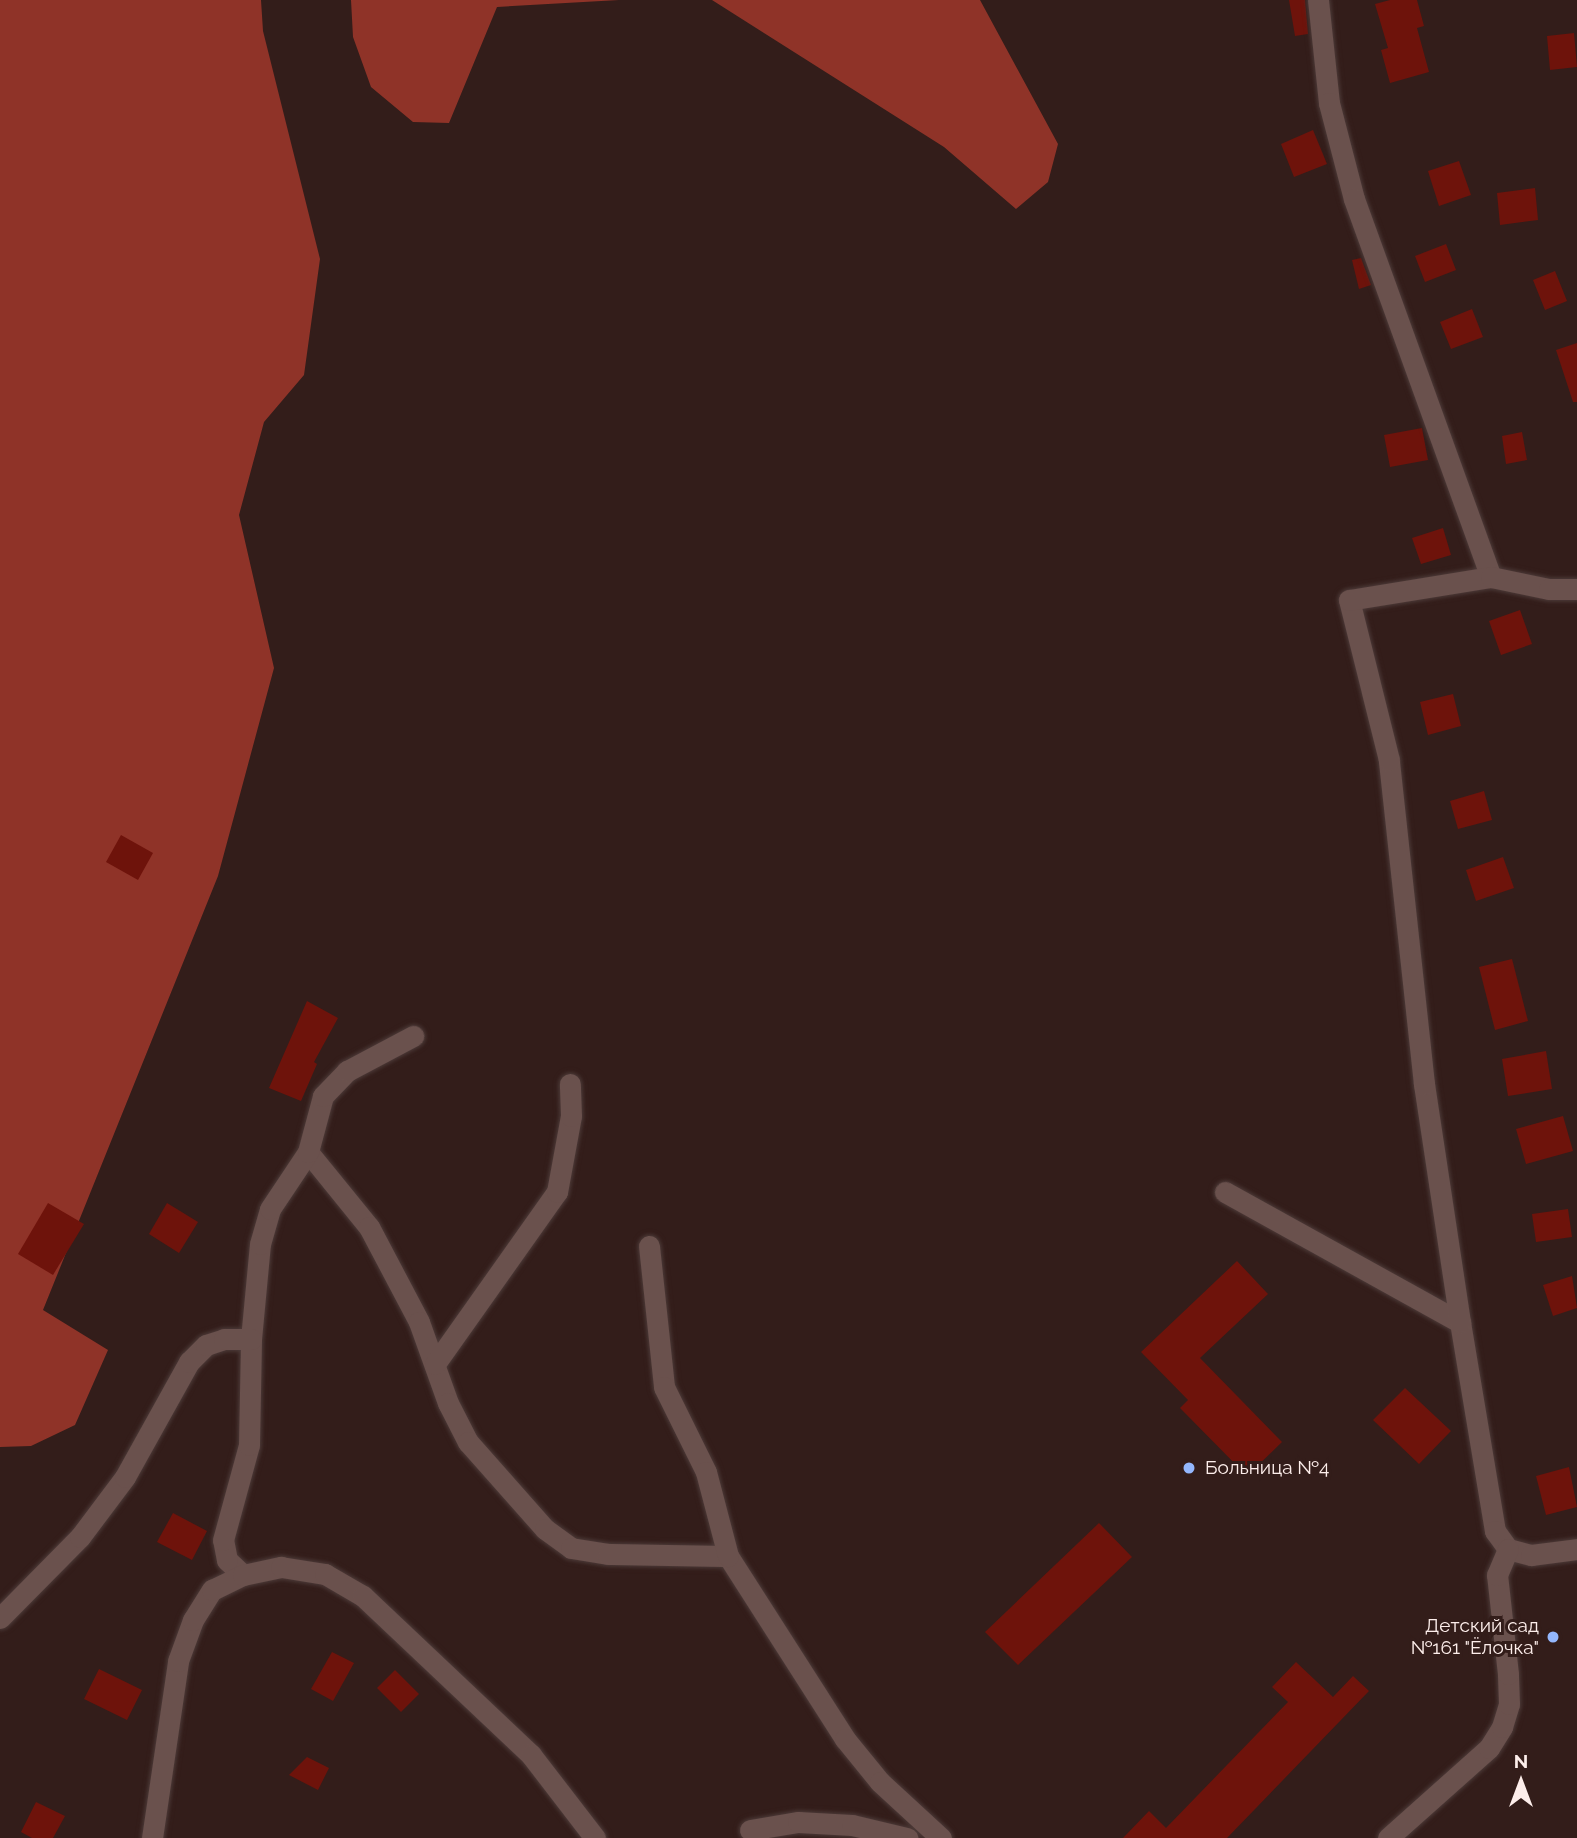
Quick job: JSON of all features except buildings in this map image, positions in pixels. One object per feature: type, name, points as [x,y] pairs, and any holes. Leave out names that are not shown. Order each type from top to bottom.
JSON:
[{"type":"street","points":[[1318,0],[1329,103],[1354,199],[1491,577]]},
{"type":"street","points":[[1577,589],[1549,589],[1491,577],[1349,600],[1389,760],[1424,1084],[1495,1531],[1508,1549],[1531,1555],[1577,1549]]},
{"type":"street","points":[[243,1575],[228,1560],[223,1540],[250,1445],[251,1339],[260,1244],[270,1209],[308,1152],[323,1096],[347,1072],[413,1036]]},
{"type":"street","points":[[435,1364],[557,1192],[571,1116],[570,1084]]},
{"type":"street","points":[[308,1152],[369,1227],[419,1322],[448,1404],[468,1442],[545,1529],[571,1548],[608,1554],[729,1556]]},
{"type":"street","points":[[1225,1192],[1460,1322]]},
{"type":"street","points":[[649,1246],[664,1387],[706,1472],[729,1556],[845,1739],[880,1782],[941,1838]]},
{"type":"street","points":[[0,1618],[8,1602],[80,1537],[125,1477],[189,1362],[206,1345],[224,1339],[251,1339]]},
{"type":"street","points":[[1388,1838],[1489,1748],[1502,1727],[1508,1704],[1508,1674],[1497,1575],[1508,1549]]},
{"type":"street","points":[[152,1838],[178,1661],[193,1620],[212,1590],[243,1575],[281,1567],[325,1574],[363,1596],[531,1755],[595,1838]]},
{"type":"street","points":[[745,1836],[799,1822],[839,1824],[907,1838]]},
{"type":"shaded area","points":[[0,0],[261,0],[263,31],[320,259],[304,375],[264,422],[239,515],[274,668],[218,876],[43,1310],[108,1350],[75,1425],[31,1446],[0,1447]]},
{"type":"shaded area","points":[[351,0],[619,0],[497,7],[449,123],[413,122],[371,87],[353,37]]},
{"type":"shaded area","points":[[712,0],[980,0],[1058,144],[1048,182],[1016,209],[944,147]]},
{"type":"place","name":"Больница №4","points":[[1189,1468]]},
{"type":"place","name":"Детский сад №161 \"Ёлочка\"","points":[[1553,1637]]}]
